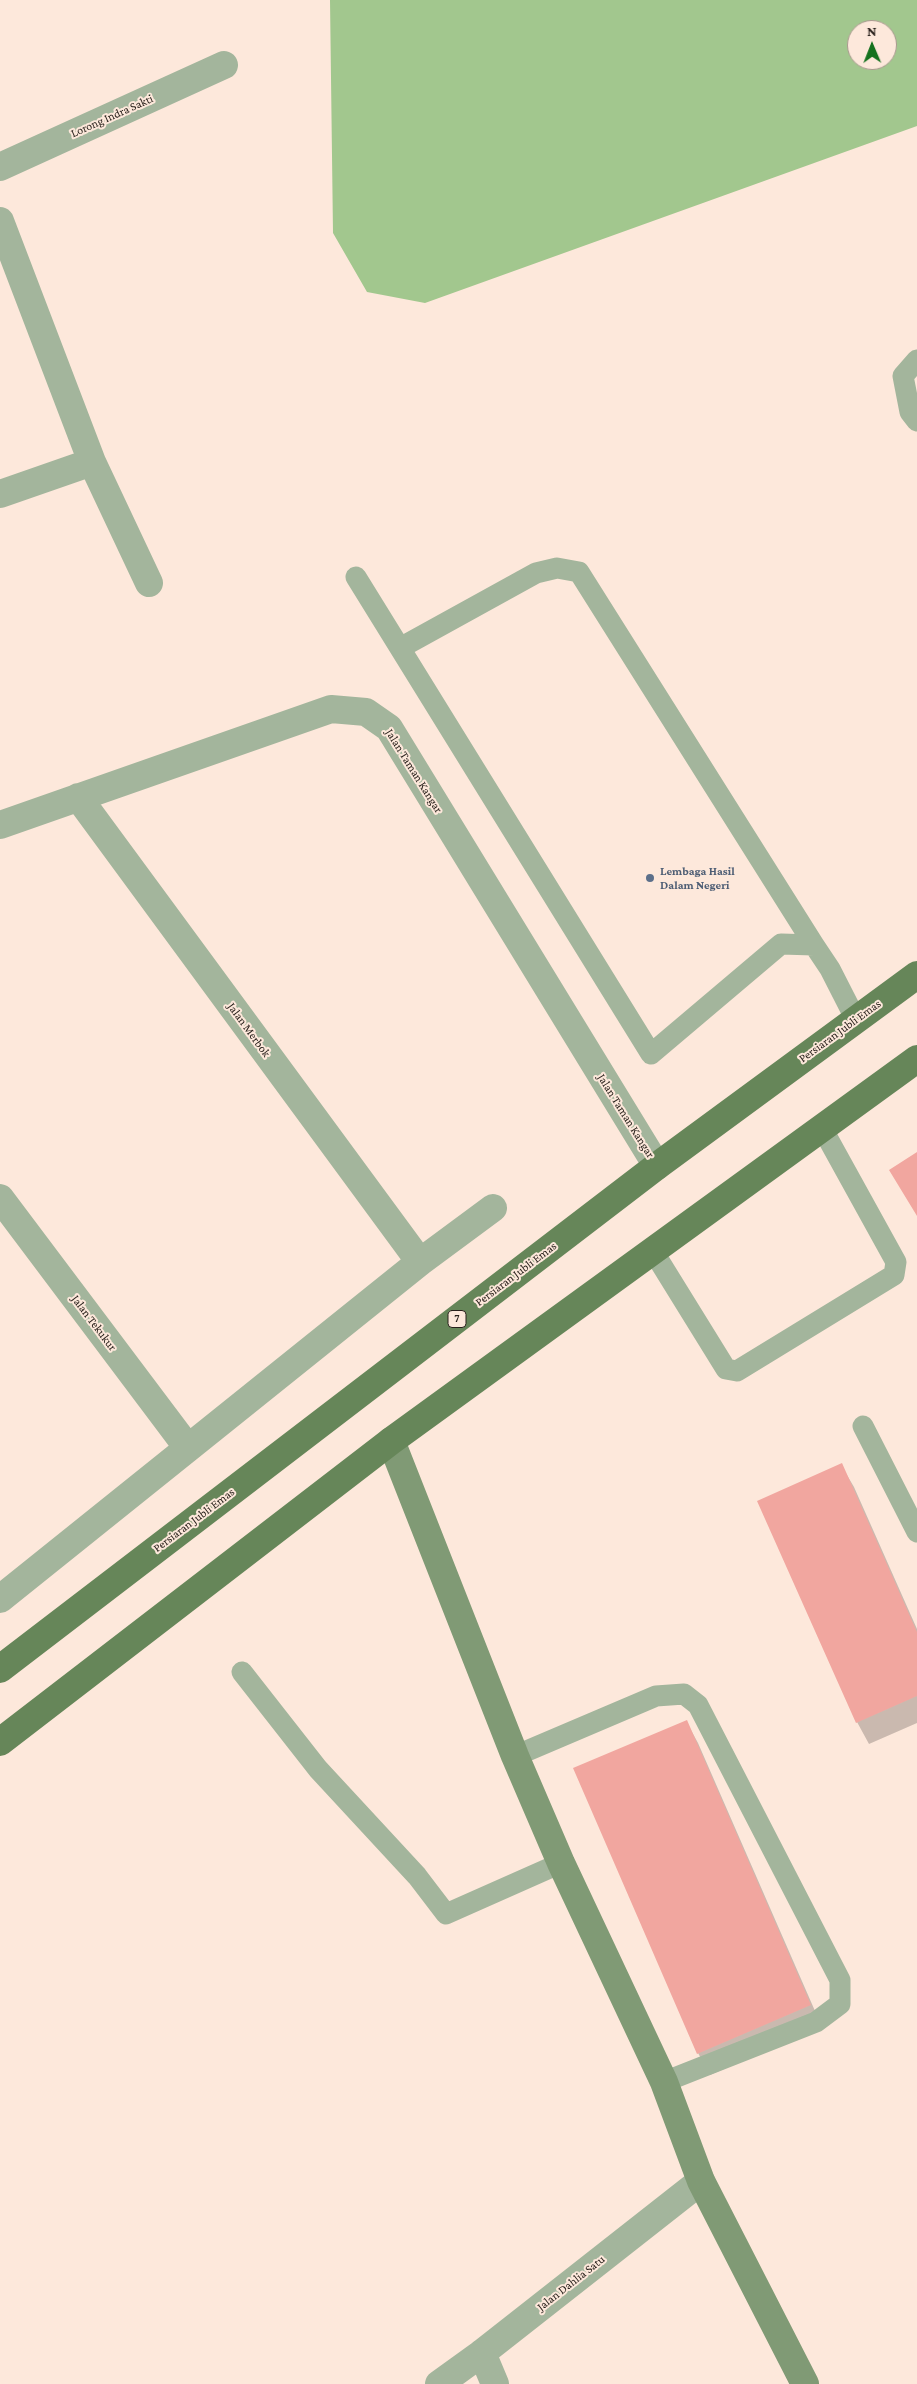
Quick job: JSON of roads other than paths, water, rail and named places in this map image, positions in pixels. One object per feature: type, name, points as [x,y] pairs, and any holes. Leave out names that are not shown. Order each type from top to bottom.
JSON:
[{"type":"main road","name":"Persiaran Jubli Emas","points":[[0,1669],[657,1166],[917,975]]},
{"type":"main road","points":[[0,1742],[391,1442],[917,1059]]},
{"type":"street","name":"Lorong Indra Sakti","points":[[0,167],[224,65]]},
{"type":"street","points":[[0,221],[92,462],[149,583]]},
{"type":"street","points":[[0,494],[92,462]]},
{"type":"street","name":"Jalan Taman Kangar","points":[[0,825],[331,709],[366,712],[389,728],[657,1166]]},
{"type":"street","name":"Jalan Merbok","points":[[78,798],[420,1262]]},
{"type":"street","name":"Jalan Tekukur","points":[[0,1198],[188,1448]]},
{"type":"street","points":[[0,1599],[420,1262],[493,1208]]},
{"type":"street","points":[[391,1442],[515,1756],[561,1863],[664,2082],[700,2181],[805,2384]]},
{"type":"street","name":"Jalan Dahlia Satu","points":[[439,2384],[482,2353],[700,2181]]},
{"type":"street","points":[[482,2353],[495,2384]]},
{"type":"lane","points":[[917,360],[903,376],[910,412],[917,421]]},
{"type":"lane","points":[[400,648],[536,573],[557,568],[579,572],[830,969],[856,1020]]},
{"type":"lane","points":[[356,577],[651,1054],[781,944],[814,945]]},
{"type":"lane","points":[[653,1251],[726,1369],[737,1371],[894,1275],[896,1262],[822,1128]]},
{"type":"lane","points":[[863,1426],[917,1532]]},
{"type":"lane","points":[[242,1672],[318,1769],[417,1876],[446,1914],[561,1863]]},
{"type":"lane","points":[[515,1756],[656,1696],[684,1694],[698,1705],[840,1980],[840,2004],[816,2022],[664,2082]]},
{"type":"place","name":"Lembaga Hasil Dalam Negeri","points":[[650,878]]}]
